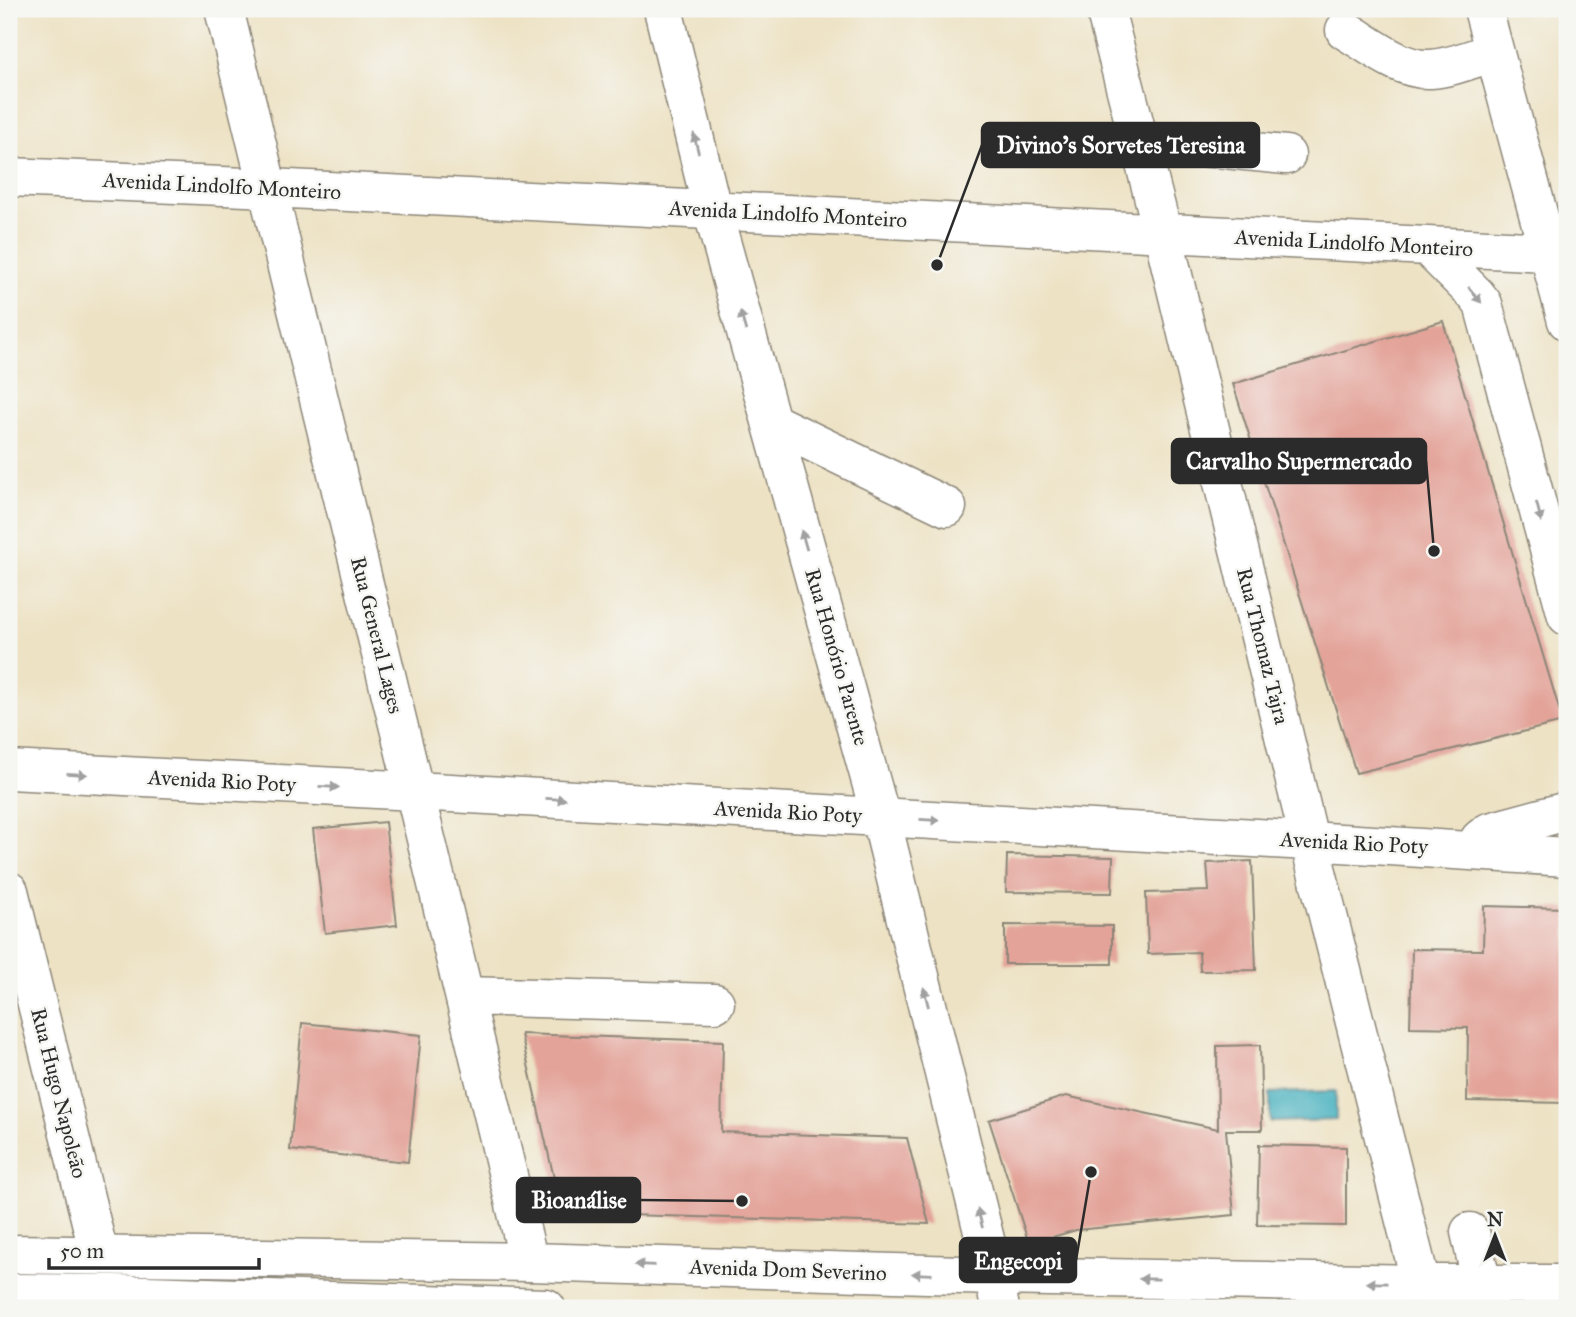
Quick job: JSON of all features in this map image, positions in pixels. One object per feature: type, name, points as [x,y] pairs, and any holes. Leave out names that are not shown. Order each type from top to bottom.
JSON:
[{"type":"street","name":"Rua General Lages","points":[[224,9],[529,1262]]},
{"type":"street","name":"Rua Honório Parente","points":[[663,9],[712,209],[881,818],[997,1292]]},
{"type":"street","name":"Rua Thomaz Tajra","points":[[1105,9],[1422,1284]]},
{"type":"street","points":[[1483,9],[1494,52],[1558,253],[1567,321]]},
{"type":"street","points":[[1345,30],[1398,62],[1418,69],[1442,68],[1494,52]]},
{"type":"street","points":[[1139,141],[1286,155]]},
{"type":"street","name":"Avenida Lindolfo Monteiro","points":[[9,177],[712,209],[1558,253]]},
{"type":"street","points":[[1427,247],[1483,304],[1567,616]]},
{"type":"street","points":[[771,422],[947,508]]},
{"type":"street","name":"Avenida Rio Poty","points":[[9,771],[415,791],[1567,857]]},
{"type":"street","points":[[1480,850],[1480,839],[1489,832],[1567,811]]},
{"type":"street","name":"Rua Hugo Napoleão","points":[[9,891],[99,1254]]},
{"type":"street","points":[[465,996],[715,1003]]},
{"type":"street","points":[[1470,1232],[1482,1284]]},
{"type":"street","name":"Avenida Dom Severino","points":[[9,1254],[529,1262],[997,1292],[1567,1284]]},
{"type":"street","points":[[9,1293],[115,1301],[547,1308]]},
{"type":"water","points":[[1336,1091],[1336,1120],[1270,1122],[1270,1093]]},
{"type":"building","points":[[1443,321],[1563,722],[1356,773],[1233,384]]},
{"type":"building","points":[[385,822],[397,925],[325,933],[313,829]]},
{"type":"building","points":[[1007,855],[1113,857],[1112,893],[1006,892]]},
{"type":"building","points":[[1252,861],[1256,970],[1200,971],[1199,952],[1148,954],[1146,893],[1209,891],[1207,863]]},
{"type":"building","points":[[1484,906],[1567,908],[1567,1103],[1467,1101],[1468,1028],[1410,1027],[1412,949],[1483,950]]},
{"type":"building","points":[[1005,925],[1112,926],[1112,964],[1005,964]]},
{"type":"building","points":[[302,1023],[421,1035],[408,1162],[290,1150]]},
{"type":"building","points":[[521,1034],[723,1041],[721,1132],[907,1138],[929,1224],[562,1213]]},
{"type":"building","points":[[1260,1045],[1262,1130],[1226,1130],[1234,1215],[1076,1230],[1029,1244],[989,1120],[1066,1096],[1218,1129],[1217,1046]]},
{"type":"building","points":[[1259,1145],[1346,1147],[1346,1226],[1257,1225]]},
{"type":"place","name":"Divino's Sorvetes Teresina","points":[[937,265]]},
{"type":"place","name":"Carvalho Supermercado","points":[[1434,551]]},
{"type":"place","name":"Engecopi","points":[[1091,1172]]},
{"type":"place","name":"Bioanálise","points":[[742,1201]]}]
